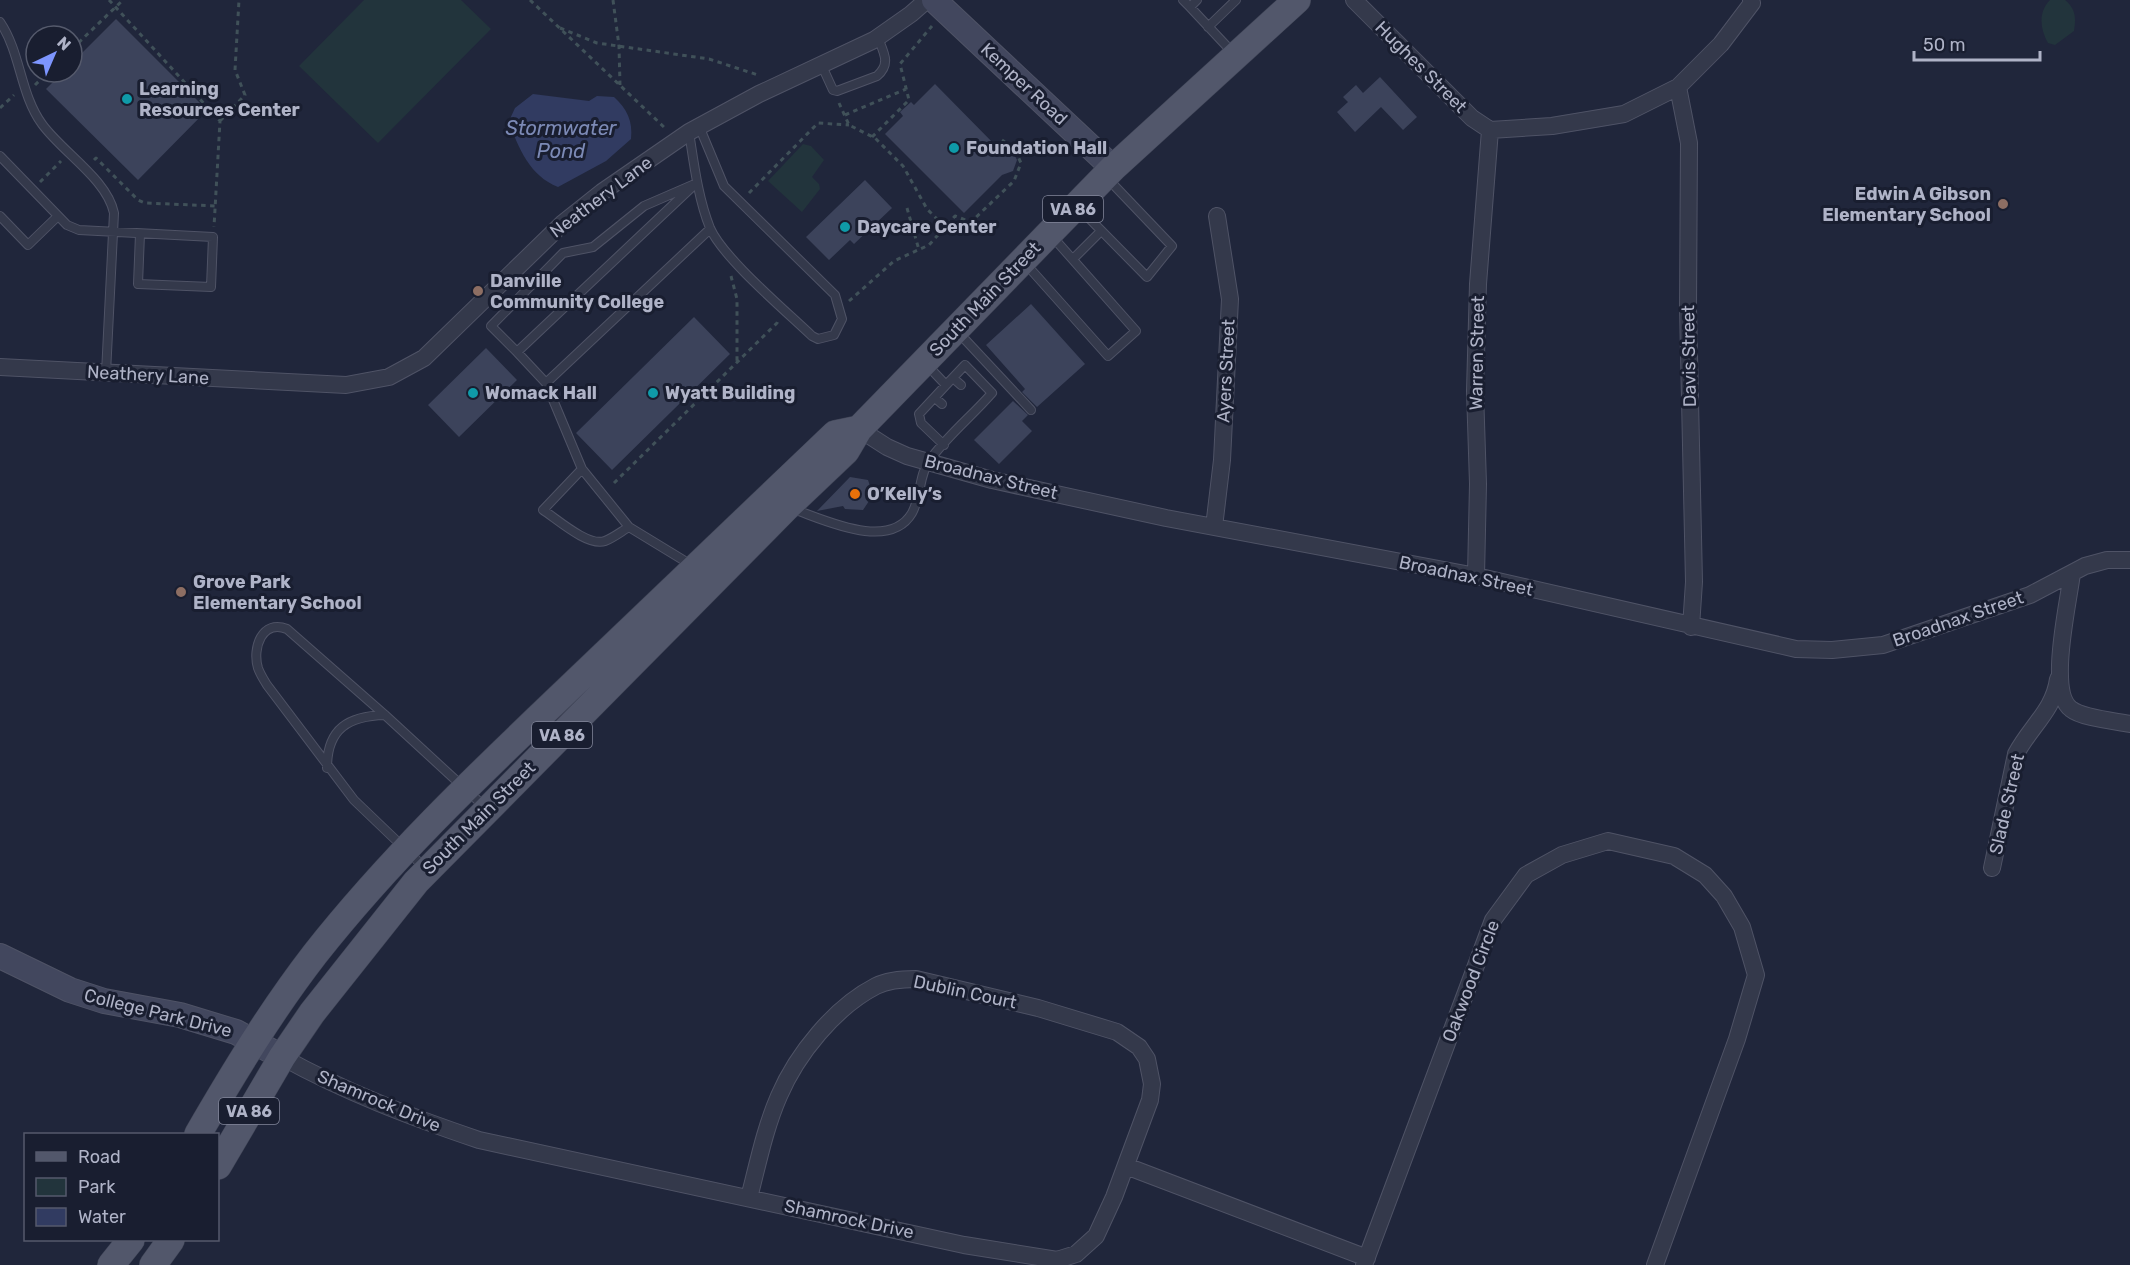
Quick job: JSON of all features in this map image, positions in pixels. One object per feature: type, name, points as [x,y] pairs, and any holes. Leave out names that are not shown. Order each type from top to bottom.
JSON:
[{"type":"main road","name":"South Main Street","points":[[219,1164],[282,1057],[345,969],[428,870],[787,507],[846,451],[859,429],[1109,172],[1235,55],[1288,2]]},
{"type":"main road","name":"South Main Street","points":[[199,1133],[254,1041],[315,955],[406,850],[465,788],[835,434],[859,429]]},
{"type":"main road","points":[[111,1265],[129,1241]]},
{"type":"main road","points":[[153,1265],[170,1241]]},
{"type":"street","name":"Hughes Street","points":[[1354,0],[1472,118],[1490,130]]},
{"type":"street","points":[[1490,130],[1552,126],[1624,114],[1678,87],[1739,23],[1752,3],[1751,0]]},
{"type":"street","name":"Neathery Lane","points":[[0,367],[346,385],[389,378],[424,358],[563,223],[602,192],[688,133],[782,83],[878,38],[935,4]]},
{"type":"street","name":"Kemper Road","points":[[935,4],[1109,172]]},
{"type":"street","name":"Davis Street","points":[[1678,87],[1689,143],[1689,308],[1694,582],[1691,627]]},
{"type":"street","name":"Warren Street","points":[[1476,576],[1478,484],[1474,391],[1478,284],[1490,130]]},
{"type":"street","name":"Ayers Street","points":[[1214,527],[1222,460],[1230,299],[1217,216]]},
{"type":"street","name":"Broadnax Street","points":[[859,429],[887,447],[928,462],[1042,491],[1214,527],[1476,576],[1691,627],[1796,649],[1861,648],[1882,645],[2030,595],[2072,573],[2108,560],[2130,560]]},
{"type":"street","name":"Slade Street","points":[[1992,868],[2016,754],[2023,740],[2051,705],[2058,679],[2072,573]]},
{"type":"street","points":[[2058,679],[2064,702],[2071,710],[2130,724]]},
{"type":"street","name":"Oakwood Circle","points":[[1366,1261],[1493,920],[1526,874],[1562,855],[1608,841],[1674,856],[1705,875],[1724,896],[1742,927],[1756,975],[1737,1039],[1654,1265]]},
{"type":"street","name":"College Park Drive","points":[[0,956],[70,990],[104,1001],[210,1022],[254,1041],[282,1057]]},
{"type":"street","name":"Dublin Court","points":[[749,1198],[766,1131],[780,1095],[794,1068],[839,1013],[878,985],[898,979],[916,979],[954,986],[1038,1008],[1117,1032],[1139,1047],[1150,1068],[1152,1084],[1150,1100],[1126,1166]]},
{"type":"street","name":"Shamrock Drive","points":[[282,1057],[351,1093],[409,1117],[479,1140],[964,1245],[1057,1260],[1076,1254],[1096,1236],[1126,1166]]},
{"type":"street","points":[[1126,1166],[1366,1261]]},
{"type":"lane","points":[[1183,0],[1235,55]]},
{"type":"lane","points":[[1190,7],[1197,0]]},
{"type":"lane","points":[[1208,27],[1236,0]]},
{"type":"lane","points":[[0,22],[32,110],[44,127],[112,203],[113,232],[106,373]]},
{"type":"lane","points":[[822,66],[833,90],[843,91],[883,72],[886,59],[878,38]]},
{"type":"lane","points":[[688,133],[718,176],[740,202],[835,295],[842,308],[840,328],[834,335],[818,339],[723,248],[710,229],[697,183],[688,133]]},
{"type":"lane","points":[[0,156],[67,225],[79,230],[213,237],[211,287],[138,284],[140,234]]},
{"type":"lane","points":[[1076,206],[1147,278],[1172,246],[1109,172]]},
{"type":"lane","points":[[695,567],[629,527],[582,469],[546,383],[491,326],[563,253],[593,247],[644,206],[697,183]]},
{"type":"lane","points":[[518,352],[697,183]]},
{"type":"lane","points":[[0,216],[28,245],[58,216]]},
{"type":"lane","points":[[546,383],[710,229]]},
{"type":"lane","points":[[1073,259],[1101,231]]},
{"type":"lane","points":[[1023,261],[1108,356],[1136,331],[1050,233]]},
{"type":"lane","points":[[956,329],[1031,410]]},
{"type":"lane","points":[[924,362],[946,385]]},
{"type":"lane","points":[[787,507],[861,532],[892,529],[911,516],[919,498],[928,462],[981,406],[992,393],[965,366],[946,385],[938,401],[919,414],[921,423],[944,445]]},
{"type":"lane","points":[[953,378],[960,385]]},
{"type":"lane","points":[[974,398],[981,406]]},
{"type":"lane","points":[[955,418],[962,425]]},
{"type":"lane","points":[[582,469],[543,510],[580,535],[595,542],[604,542],[629,527]]},
{"type":"lane","points":[[428,870],[354,800],[327,768],[267,685],[258,668],[256,652],[260,637],[268,629],[278,626],[287,629],[386,715],[487,809]]},
{"type":"lane","points":[[327,768],[330,745],[345,724],[364,716],[386,715]]},
{"type":"path","points":[[109,0],[220,121]]},
{"type":"path","points":[[84,38],[123,0]]},
{"type":"path","points":[[213,237],[220,121],[245,95],[235,70],[239,0]]},
{"type":"path","points":[[530,0],[620,86],[688,133]]},
{"type":"path","points":[[612,0],[619,46],[620,86]]},
{"type":"path","points":[[872,137],[909,100],[900,64],[935,4]]},
{"type":"path","points":[[560,28],[597,43],[709,59],[782,83]]},
{"type":"path","points":[[0,108],[23,86]]},
{"type":"path","points":[[845,115],[906,88]]},
{"type":"path","points":[[833,90],[849,125]]},
{"type":"path","points":[[740,202],[810,128],[818,123],[849,125],[872,137],[903,166],[927,209],[945,227]]},
{"type":"path","points":[[842,308],[894,261],[929,245],[955,216],[971,222],[1014,181],[1021,163],[1014,148],[1002,140]]},
{"type":"path","points":[[33,189],[68,153]]},
{"type":"path","points":[[84,170],[96,158],[138,200],[145,203],[216,206]]},
{"type":"path","points":[[907,208],[919,250]]},
{"type":"path","points":[[723,248],[737,299],[737,361]]},
{"type":"path","points":[[614,483],[777,323],[780,305]]},
{"type":"green space","points":[[364,0],[461,0],[491,29],[378,143],[299,66]]},
{"type":"green space","points":[[2050,0],[2065,0],[2073,10],[2075,18],[2074,31],[2055,45],[2048,43],[2041,21]]},
{"type":"green space","points":[[803,144],[811,146],[824,160],[812,177],[819,184],[820,189],[802,212],[768,181]]},
{"type":"water","name":"Stormwater Pond","points":[[533,94],[589,101],[597,96],[614,97],[628,116],[631,139],[606,161],[558,187],[540,176],[526,160],[509,121],[515,108]]},
{"type":"building","name":"Learning Resources Center","points":[[116,19],[207,110],[138,180],[46,89],[51,84],[84,84],[84,51]]},
{"type":"building","points":[[1380,77],[1417,117],[1403,130],[1381,107],[1355,132],[1337,112],[1348,102],[1343,97],[1356,85],[1363,93]]},
{"type":"building","name":"Foundation Hall","points":[[935,84],[997,147],[1007,147],[1012,150],[1017,160],[1013,171],[1002,175],[964,213],[885,134],[903,116],[900,112],[911,102],[914,105]]},
{"type":"building","name":"Daycare Center","points":[[865,180],[892,208],[854,244],[850,240],[829,260],[806,237]]},
{"type":"building","points":[[1031,304],[1085,364],[1037,407],[1022,392],[1025,389],[986,345]]},
{"type":"building","name":"Wyatt Building","points":[[694,317],[730,354],[612,470],[576,433]]},
{"type":"building","name":"Womack Hall","points":[[486,348],[517,380],[459,437],[428,405]]},
{"type":"building","points":[[1013,401],[1028,415],[1022,421],[1032,431],[999,464],[974,440]]},
{"type":"building","points":[[850,477],[868,480],[873,495],[863,510],[845,509],[843,506],[817,511]]},
{"type":"place","name":"Learning Resources Center","points":[[127,99]]},
{"type":"place","name":"Foundation Hall","points":[[954,148]]},
{"type":"place","name":"Edwin A Gibson Elementary School","points":[[2003,204]]},
{"type":"place","name":"Daycare Center","points":[[845,227]]},
{"type":"place","name":"Danville Community College","points":[[478,291]]},
{"type":"place","name":"Womack Hall","points":[[473,393]]},
{"type":"place","name":"Wyatt Building","points":[[653,393]]},
{"type":"place","name":"O’Kelly’s","points":[[855,494]]},
{"type":"place","name":"Grove Park Elementary School","points":[[181,592]]}]
